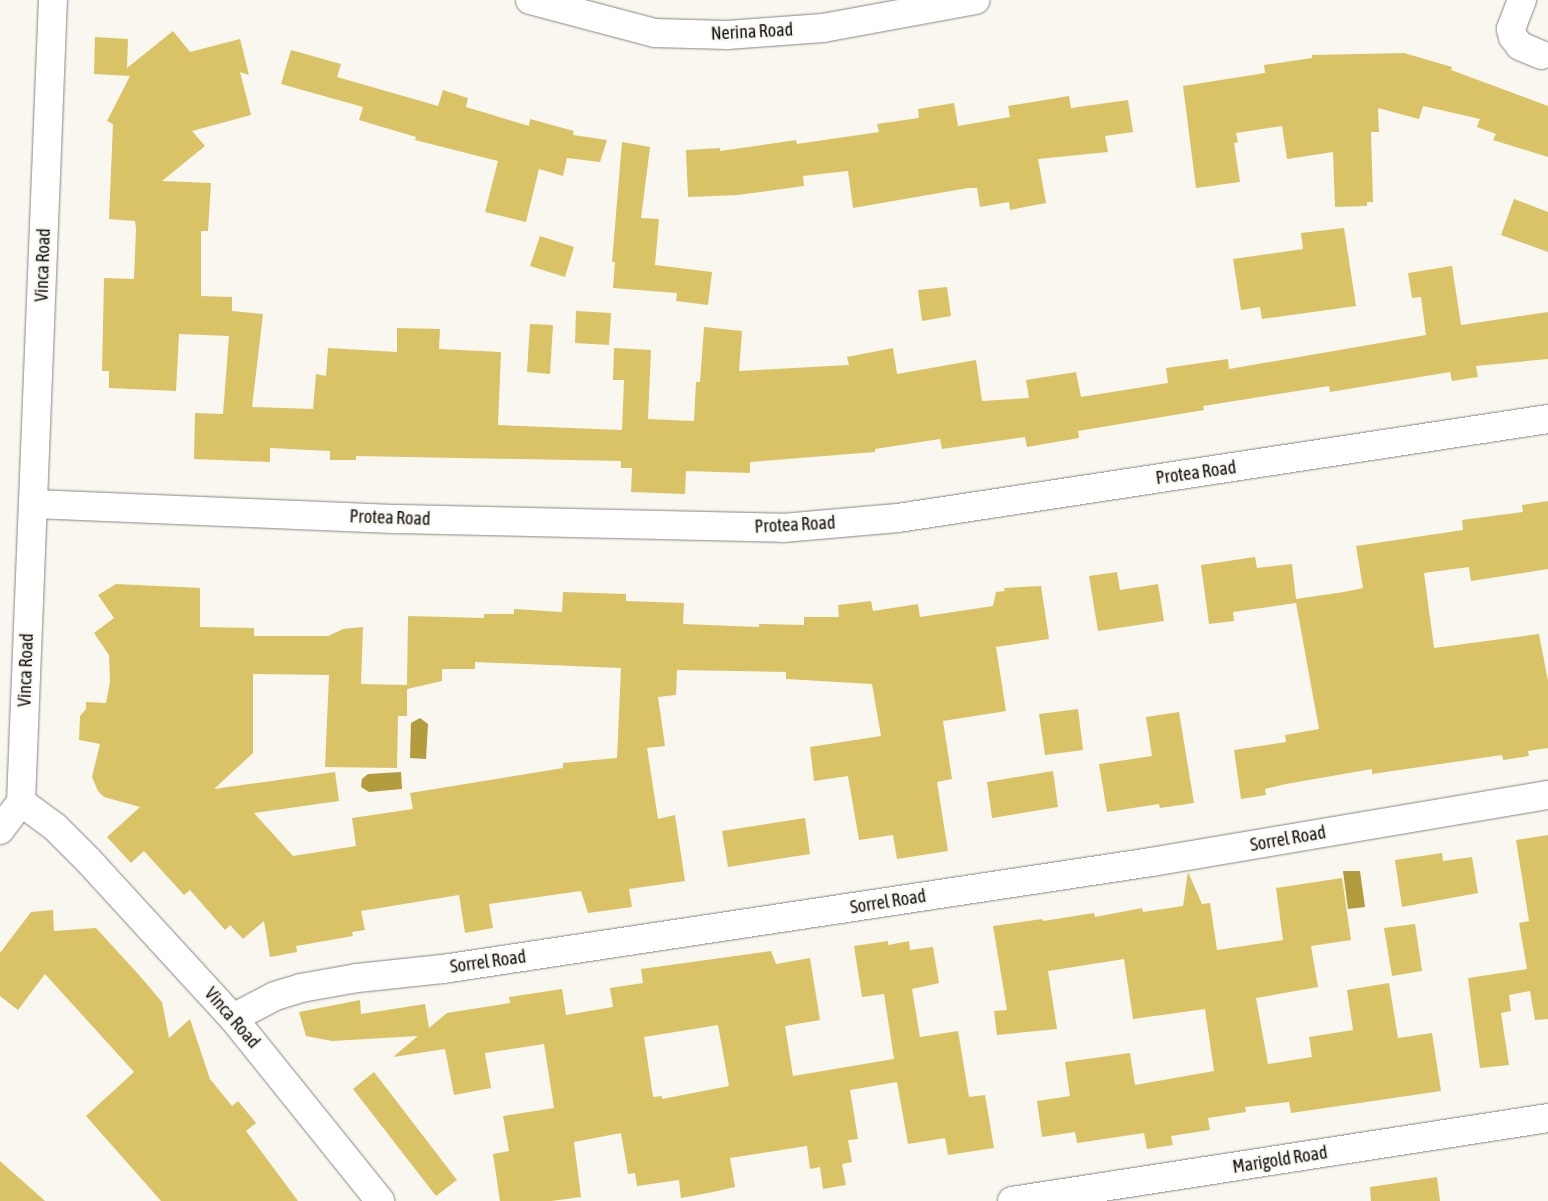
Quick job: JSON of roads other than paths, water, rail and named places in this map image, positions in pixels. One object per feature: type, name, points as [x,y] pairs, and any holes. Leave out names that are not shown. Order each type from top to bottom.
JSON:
[{"type":"street","name":"Vinca Road","points":[[53,0],[21,802],[55,827],[88,860],[233,1018],[380,1201]]},
{"type":"street","name":"Nerina Road","points":[[530,0],[656,33],[727,35],[823,28],[975,0]]},
{"type":"street","points":[[1522,0],[1511,29],[1513,36],[1520,46],[1541,55]]},
{"type":"street","name":"Protea Road","points":[[34,504],[399,519],[783,528],[898,518],[1548,419]]},
{"type":"street","name":"Sorrel Road","points":[[233,1018],[276,996],[301,988],[357,978],[443,969],[1151,862],[1548,795]]},
{"type":"street","points":[[0,830],[21,802]]},
{"type":"street","name":"Marigold Road","points":[[1012,1201],[1548,1118]]}]
